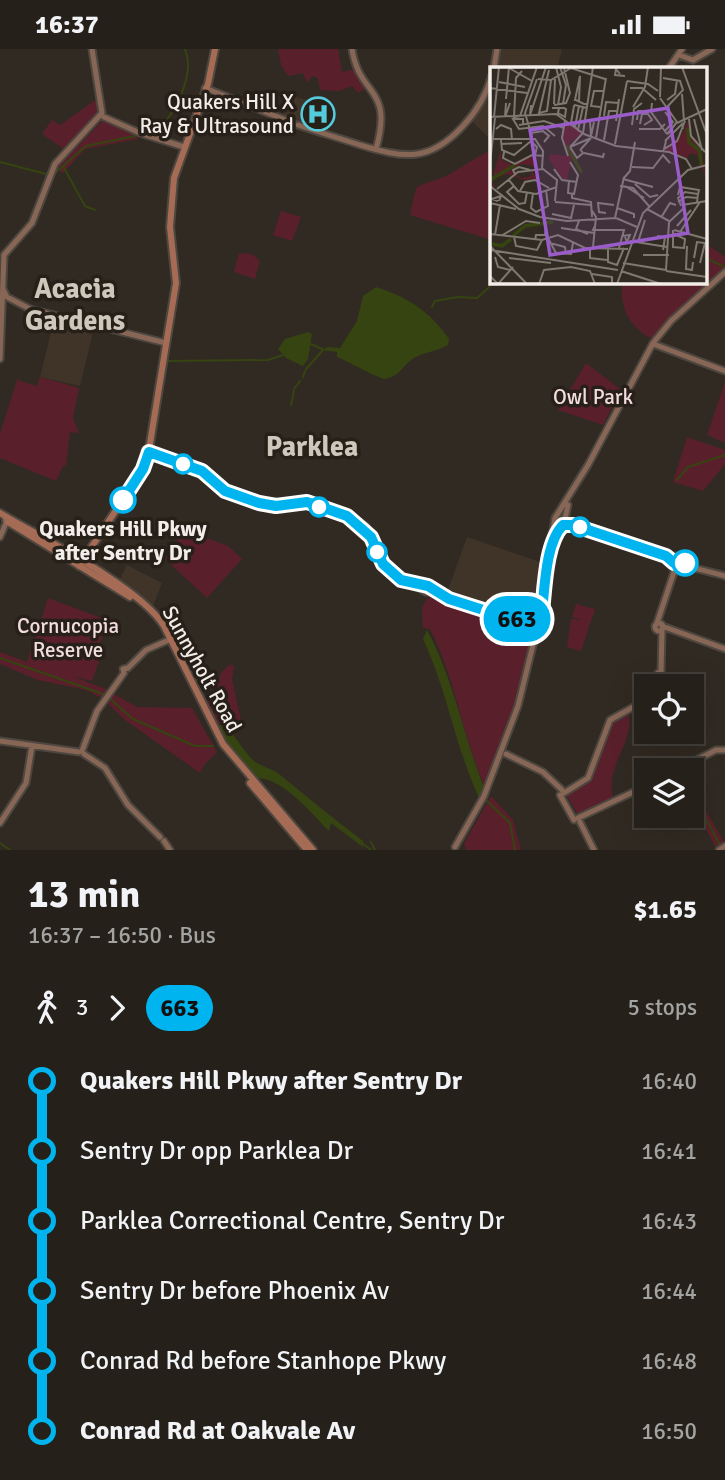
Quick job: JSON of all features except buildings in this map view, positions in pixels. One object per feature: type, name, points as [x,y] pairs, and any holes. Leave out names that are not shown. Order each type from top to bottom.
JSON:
[{"type":"main road","points":[[78,563],[140,474],[147,451],[176,283],[170,227],[173,187],[183,146],[205,88],[214,49]]},
{"type":"main road","points":[[78,563],[135,475],[147,451]]},
{"type":"main road","name":"Sunnyholt Road","points":[[2,517],[58,549],[143,606],[169,641],[218,743],[307,850]]},
{"type":"main road","name":"Sunnyholt Road","points":[[2,517],[87,566],[150,608],[223,744],[313,850]]},
{"type":"main road","points":[[87,566],[87,558],[100,533]]},
{"type":"main road","points":[[58,549],[74,554],[83,552]]},
{"type":"street","points":[[92,49],[102,116]]},
{"type":"street","points":[[352,49],[358,68],[381,108],[383,125],[376,149]]},
{"type":"street","points":[[494,67],[497,49]]},
{"type":"street","points":[[670,67],[680,52],[693,60],[712,49]]},
{"type":"street","points":[[205,88],[295,124],[404,156],[426,153],[438,147],[467,122],[490,82]]},
{"type":"street","points":[[102,116],[183,146]]},
{"type":"street","points":[[0,359],[2,310],[6,299],[3,289],[4,255],[32,223],[54,167],[102,116]]},
{"type":"street","points":[[538,626],[550,554],[572,497],[656,345],[679,317],[725,275]]},
{"type":"street","points":[[457,849],[503,756],[518,706],[538,626],[556,519],[653,343],[678,314],[725,275]]},
{"type":"street","points":[[6,299],[30,309],[164,343]]},
{"type":"street","points":[[656,345],[725,371]]},
{"type":"street","points":[[147,451],[202,471],[225,491],[259,503],[276,506],[304,502],[355,520],[371,537],[387,569],[401,580],[538,626]]},
{"type":"street","points":[[0,531],[2,517]]},
{"type":"street","points":[[0,537],[2,517]]},
{"type":"street","points":[[556,519],[725,576]]},
{"type":"street","points":[[659,674],[661,627],[675,560]]},
{"type":"street","points":[[661,627],[725,649]]},
{"type":"street","points":[[82,753],[99,708],[126,671],[139,657],[169,641]]},
{"type":"street","points":[[563,792],[587,779],[610,720],[634,706]]},
{"type":"street","points":[[0,741],[82,753],[105,768],[128,805],[170,850]]},
{"type":"street","points":[[0,823],[25,786],[32,746]]},
{"type":"street","points":[[700,758],[716,750],[725,750]]},
{"type":"street","points":[[503,756],[546,773],[563,792],[593,850]]},
{"type":"street","points":[[579,820],[634,792]]},
{"type":"shaded area","points":[[501,49],[562,50],[557,67],[498,67]]},
{"type":"shaded area","points":[[490,90],[490,139],[472,121]]},
{"type":"shaded area","points":[[289,95],[331,107],[324,130],[282,116]]},
{"type":"shaded area","points":[[376,287],[408,300],[426,313],[449,339],[448,345],[415,357],[397,374],[384,379],[337,357],[337,352],[322,350],[328,347],[340,348],[357,321],[363,296]]},
{"type":"shaded area","points":[[55,316],[94,328],[80,386],[40,377]]},
{"type":"shaded area","points":[[308,332],[312,334],[308,359],[303,366],[286,358],[278,349],[285,339]]},
{"type":"shaded area","points":[[467,537],[543,563],[535,623],[456,596],[448,590]]},
{"type":"shaded area","points":[[127,565],[162,583],[153,606],[119,581]]},
{"type":"shaded area","points":[[427,630],[444,668],[484,787],[479,798],[423,639]]},
{"type":"shaded area","points":[[222,722],[254,761],[279,774],[363,841],[363,847],[331,823],[329,831],[278,784],[258,778],[234,754],[219,727]]},
{"type":"green space","points":[[278,49],[338,49],[342,72],[355,69],[366,88],[358,93],[352,86],[339,91],[320,90],[318,78],[312,76],[307,83],[303,73],[288,76],[281,65]]},
{"type":"green space","points":[[97,99],[93,121],[64,149],[42,134],[52,120],[60,125]]},
{"type":"green space","points":[[107,120],[137,134],[138,139],[85,149],[63,173],[57,168],[102,121]]},
{"type":"green space","points":[[490,150],[490,239],[410,215],[416,188],[448,175]]},
{"type":"green space","points":[[281,211],[301,217],[292,241],[273,235]]},
{"type":"green space","points":[[708,245],[725,257],[725,269],[655,336],[650,338],[636,327],[627,314],[622,299],[622,283],[708,283]]},
{"type":"green space","points":[[239,253],[252,254],[260,261],[255,279],[234,272]]},
{"type":"green space","name":"Owl Park","points":[[586,363],[621,390],[603,425],[558,410]]},
{"type":"green space","points":[[40,377],[79,388],[73,418],[79,433],[70,432],[66,465],[56,481],[0,458],[0,434],[17,380],[37,386]]},
{"type":"green space","points":[[725,382],[725,443],[707,435]]},
{"type":"green space","points":[[687,437],[725,450],[725,464],[703,491],[673,482]]},
{"type":"green space","points":[[185,530],[228,546],[242,559],[207,598],[164,558]]},
{"type":"green space","points":[[431,593],[533,629],[516,705],[485,787],[439,648],[430,629],[423,628],[422,607]]},
{"type":"green space","name":"Cornucopia Reserve","points":[[48,598],[107,620],[96,656],[100,658],[92,681],[72,676],[108,690],[102,698],[86,690],[38,680],[0,664],[0,652],[27,662]]},
{"type":"green space","points":[[576,604],[595,609],[581,651],[567,647],[571,619],[582,620],[572,617]]},
{"type":"green space","points":[[230,664],[234,666],[232,680],[241,720],[216,725],[206,704],[222,672]]},
{"type":"green space","points":[[112,693],[137,707],[192,708],[217,752],[200,773],[125,720],[106,702]]},
{"type":"green space","points":[[628,712],[628,732],[613,776],[614,799],[578,815],[566,794],[589,779],[612,721]]},
{"type":"green space","points":[[491,796],[513,820],[521,850],[466,850],[464,843]]},
{"type":"green space","points":[[704,807],[725,844],[716,848],[704,825]]},
{"type":"waterway","points":[[147,129],[164,124],[175,108],[188,68],[185,49]]},
{"type":"waterway","points":[[55,173],[86,146],[135,136]]},
{"type":"waterway","points":[[0,162],[46,174]]},
{"type":"waterway","points":[[63,166],[85,206],[95,210]]},
{"type":"waterway","points":[[708,259],[725,267]]},
{"type":"waterway","points":[[432,307],[435,301],[458,297],[477,298],[494,283]]},
{"type":"waterway","points":[[311,344],[322,349]]},
{"type":"waterway","points":[[306,369],[323,350]]},
{"type":"waterway","points":[[167,361],[268,360],[283,355]]},
{"type":"waterway","points":[[303,377],[305,371]]},
{"type":"waterway","points":[[294,389],[300,381]]},
{"type":"waterway","points":[[291,405],[294,391]]},
{"type":"waterway","points":[[677,480],[688,467],[725,455]]},
{"type":"waterway","points":[[0,658],[103,694]]},
{"type":"waterway","points":[[109,698],[133,719],[195,746],[213,746]]},
{"type":"waterway","points":[[487,801],[510,823],[515,850]]},
{"type":"waterway","points":[[704,815],[720,845]]},
{"type":"waterway","points":[[371,842],[375,850]]},
{"type":"waterway","points":[[0,843],[10,850]]},
{"type":"waterway","points":[[362,843],[371,850]]},
{"type":"bus line","name":"663","points":[[123,500],[143,469],[149,452],[202,471],[225,491],[259,503],[276,506],[300,502],[303,505],[307,502],[347,516],[355,520],[361,531],[371,537],[383,564],[401,580],[418,586],[428,586],[449,599],[456,599],[540,628],[552,545],[563,525],[573,525],[666,556],[674,563],[685,563]]},
{"type":"place","name":"Quakers Hill X Ray & Ultrasound","points":[[318,114]]},
{"type":"place","name":"Quakers Hill Pkwy after Sentry Dr","points":[[123,500]]},
{"type":"district","name":"Acacia Gardens","points":[[75,305]]},
{"type":"district","name":"Parklea","points":[[312,447]]}]
